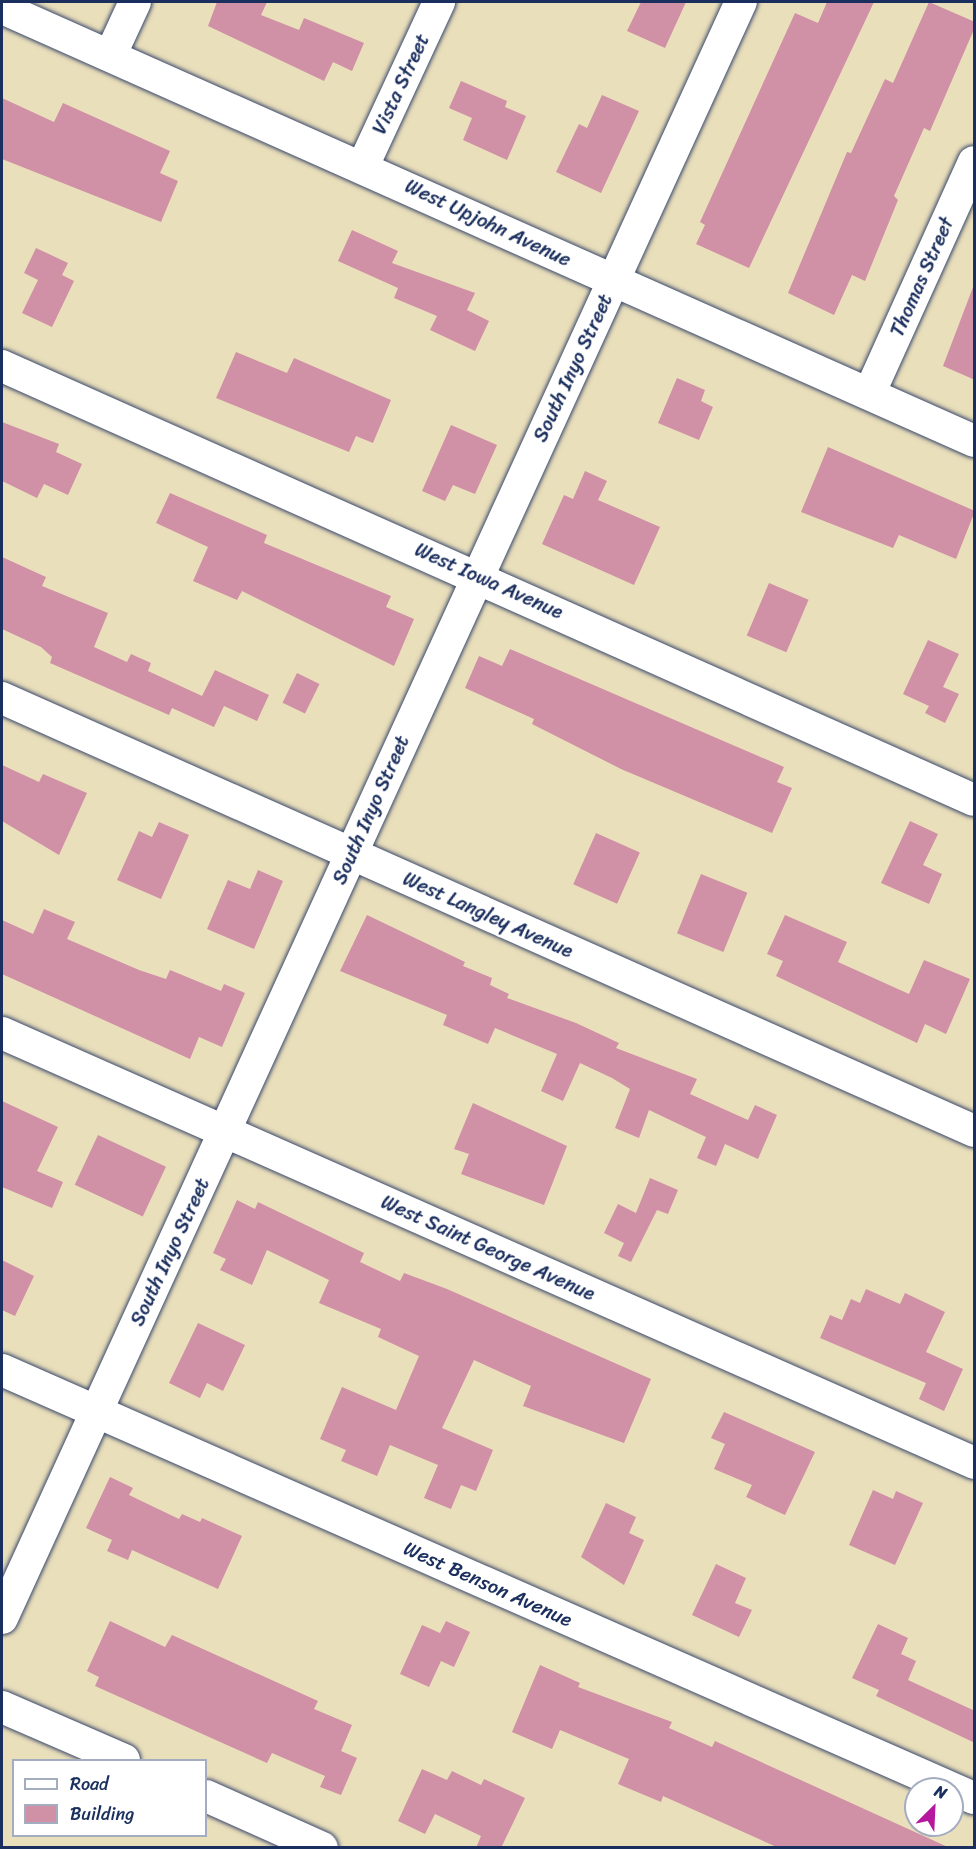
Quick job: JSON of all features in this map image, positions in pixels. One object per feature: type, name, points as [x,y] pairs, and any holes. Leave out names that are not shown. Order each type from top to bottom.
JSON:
[{"type":"street","points":[[111,54],[135,2]]},
{"type":"street","name":"Vista Street","points":[[363,166],[439,2]]},
{"type":"street","name":"South Inyo Street","points":[[2,1618],[225,1132],[476,575],[741,2]]},
{"type":"street","name":"West Upjohn Avenue","points":[[2,8],[363,166],[975,441]]},
{"type":"street","name":"Thomas Street","points":[[870,392],[975,162]]},
{"type":"street","name":"West Iowa Avenue","points":[[2,366],[476,575],[975,800]]},
{"type":"street","name":"West Langley Avenue","points":[[2,698],[975,1131]]},
{"type":"street","name":"West Saint George Avenue","points":[[2,1032],[975,1463]]},
{"type":"street","name":"West Benson Avenue","points":[[2,1370],[975,1798]]},
{"type":"street","points":[[2,1707],[119,1759]]},
{"type":"street","points":[[207,1796],[322,1848]]},
{"type":"building","points":[[217,2],[267,2],[261,15],[299,30],[304,18],[364,43],[352,71],[333,62],[324,81],[208,26]]},
{"type":"building","points":[[641,2],[686,2],[665,48],[627,31]]},
{"type":"building","points":[[827,2],[874,2],[749,268],[696,244],[705,225],[700,222],[795,13],[818,23]]},
{"type":"building","points":[[929,2],[975,22],[975,27],[930,131],[924,128],[894,196],[898,200],[865,281],[852,275],[834,315],[788,293],[847,152],[851,153],[885,79],[893,83]]},
{"type":"building","points":[[461,81],[507,101],[505,107],[526,116],[507,160],[463,140],[472,118],[449,108]]},
{"type":"building","points":[[602,95],[639,111],[601,193],[556,172],[579,124],[587,128]]},
{"type":"building","points":[[2,98],[54,122],[63,103],[170,151],[160,173],[178,181],[161,222],[2,159]]},
{"type":"building","points":[[352,230],[398,251],[392,263],[475,293],[467,310],[489,321],[475,351],[430,330],[437,316],[394,298],[398,288],[338,261]]},
{"type":"building","points":[[36,248],[68,263],[62,275],[74,281],[52,327],[22,313],[38,280],[24,273]]},
{"type":"building","points":[[975,282],[975,380],[943,366]]},
{"type":"building","points":[[236,352],[287,373],[294,358],[391,400],[373,443],[356,436],[349,452],[216,398]]},
{"type":"building","points":[[677,378],[705,390],[701,401],[713,407],[699,440],[658,423]]},
{"type":"building","points":[[2,422],[59,444],[56,452],[82,464],[68,495],[44,484],[37,498],[2,481]]},
{"type":"building","points":[[451,425],[497,445],[475,494],[453,485],[445,501],[422,491]]},
{"type":"building","points":[[828,447],[975,511],[956,559],[899,535],[893,548],[801,512]]},
{"type":"building","points":[[585,471],[607,481],[598,500],[660,527],[634,585],[542,544],[564,495],[573,499]]},
{"type":"building","points":[[170,493],[267,535],[264,543],[391,596],[386,607],[414,619],[394,666],[242,591],[237,600],[193,581],[208,547],[156,523]]},
{"type":"building","points":[[2,557],[46,577],[42,586],[108,613],[94,647],[127,662],[131,654],[151,663],[148,671],[202,696],[215,670],[269,695],[257,721],[224,706],[214,727],[172,708],[169,715],[50,663],[52,657],[41,647],[2,629]]},
{"type":"building","points":[[769,583],[809,600],[786,652],[747,635]]},
{"type":"building","points":[[928,640],[959,654],[943,687],[959,694],[945,723],[925,713],[929,706],[903,694]]},
{"type":"building","points":[[510,649],[784,767],[777,782],[792,788],[772,833],[621,769],[532,724],[534,719],[465,688],[479,656],[502,666]]},
{"type":"building","points":[[297,673],[319,684],[305,714],[283,703]]},
{"type":"building","points":[[2,765],[39,782],[43,774],[87,793],[59,855],[2,821]]},
{"type":"building","points":[[910,821],[938,834],[923,865],[942,874],[929,904],[881,883]]},
{"type":"building","points":[[159,822],[189,835],[161,899],[117,880],[139,831],[152,837]]},
{"type":"building","points":[[596,833],[640,853],[617,904],[573,884]]},
{"type":"building","points":[[258,870],[283,881],[254,949],[207,929],[228,880],[250,889]]},
{"type":"building","points":[[701,874],[747,893],[723,952],[677,933]]},
{"type":"building","points":[[44,909],[75,922],[67,939],[139,970],[166,979],[170,970],[221,991],[224,984],[245,993],[222,1047],[199,1037],[190,1059],[2,974],[2,920],[33,934]]},
{"type":"building","points":[[367,915],[465,962],[463,966],[492,978],[490,985],[509,994],[507,998],[576,1023],[619,1043],[616,1048],[697,1079],[690,1094],[748,1120],[755,1105],[777,1115],[758,1159],[725,1144],[716,1166],[697,1158],[706,1137],[649,1110],[639,1138],[615,1128],[630,1089],[612,1078],[580,1063],[563,1101],[541,1091],[557,1054],[495,1028],[488,1044],[443,1025],[447,1015],[340,971]]},
{"type":"building","points":[[785,915],[847,942],[838,962],[909,994],[924,960],[970,979],[946,1034],[925,1024],[917,1043],[776,976],[783,961],[767,954]]},
{"type":"building","points":[[2,1101],[58,1127],[37,1171],[63,1182],[52,1208],[2,1187]]},
{"type":"building","points":[[473,1103],[567,1146],[544,1205],[461,1174],[469,1154],[454,1149]]},
{"type":"building","points":[[98,1135],[166,1167],[143,1217],[75,1185]]},
{"type":"building","points":[[650,1178],[678,1190],[668,1214],[657,1210],[631,1262],[618,1256],[624,1243],[604,1233],[618,1204],[636,1213]]},
{"type":"building","points":[[237,1200],[255,1209],[258,1202],[364,1253],[360,1262],[400,1281],[404,1273],[447,1289],[651,1379],[624,1443],[523,1406],[531,1386],[474,1360],[442,1428],[493,1450],[476,1491],[461,1485],[451,1509],[424,1498],[438,1465],[390,1445],[377,1476],[341,1461],[346,1450],[320,1439],[342,1387],[396,1410],[419,1356],[378,1337],[381,1329],[319,1303],[329,1280],[267,1250],[252,1285],[220,1270],[226,1259],[213,1253]]},
{"type":"building","points":[[2,1260],[34,1276],[15,1316],[2,1310]]},
{"type":"building","points":[[866,1289],[900,1304],[905,1293],[945,1312],[926,1352],[963,1369],[944,1411],[919,1399],[926,1383],[820,1338],[830,1315],[842,1320],[851,1299],[860,1303]]},
{"type":"building","points":[[198,1323],[245,1345],[223,1391],[207,1383],[200,1398],[169,1383]]},
{"type":"building","points":[[724,1412],[815,1452],[785,1515],[746,1497],[752,1485],[714,1469],[725,1444],[711,1438]]},
{"type":"building","points":[[110,1477],[133,1488],[129,1495],[179,1519],[182,1514],[200,1522],[202,1518],[242,1536],[218,1589],[132,1550],[128,1560],[107,1551],[112,1540],[86,1528]]},
{"type":"building","points":[[873,1490],[893,1499],[896,1491],[923,1503],[895,1565],[849,1545]]},
{"type":"building","points":[[606,1503],[636,1517],[629,1533],[644,1540],[624,1585],[581,1557]]},
{"type":"building","points":[[716,1564],[746,1578],[735,1603],[752,1610],[739,1637],[692,1615]]},
{"type":"building","points":[[110,1621],[165,1647],[172,1635],[318,1701],[314,1709],[352,1725],[341,1751],[357,1758],[341,1795],[320,1787],[325,1776],[272,1753],[267,1763],[95,1686],[99,1677],[87,1671]]},
{"type":"building","points":[[446,1621],[470,1632],[454,1667],[441,1661],[429,1687],[400,1674],[422,1625],[440,1633]]},
{"type":"building","points":[[878,1624],[908,1638],[901,1654],[916,1661],[908,1680],[975,1711],[975,1743],[876,1696],[879,1690],[852,1678]]},
{"type":"building","points":[[540,1665],[580,1683],[578,1687],[672,1722],[669,1728],[712,1747],[715,1741],[904,1827],[904,1837],[926,1837],[950,1848],[779,1848],[663,1796],[661,1802],[618,1784],[629,1759],[560,1730],[552,1749],[512,1732]]},
{"type":"building","points":[[422,1769],[447,1780],[452,1771],[481,1785],[484,1779],[525,1798],[501,1848],[476,1848],[481,1836],[435,1814],[425,1834],[398,1821]]}]
